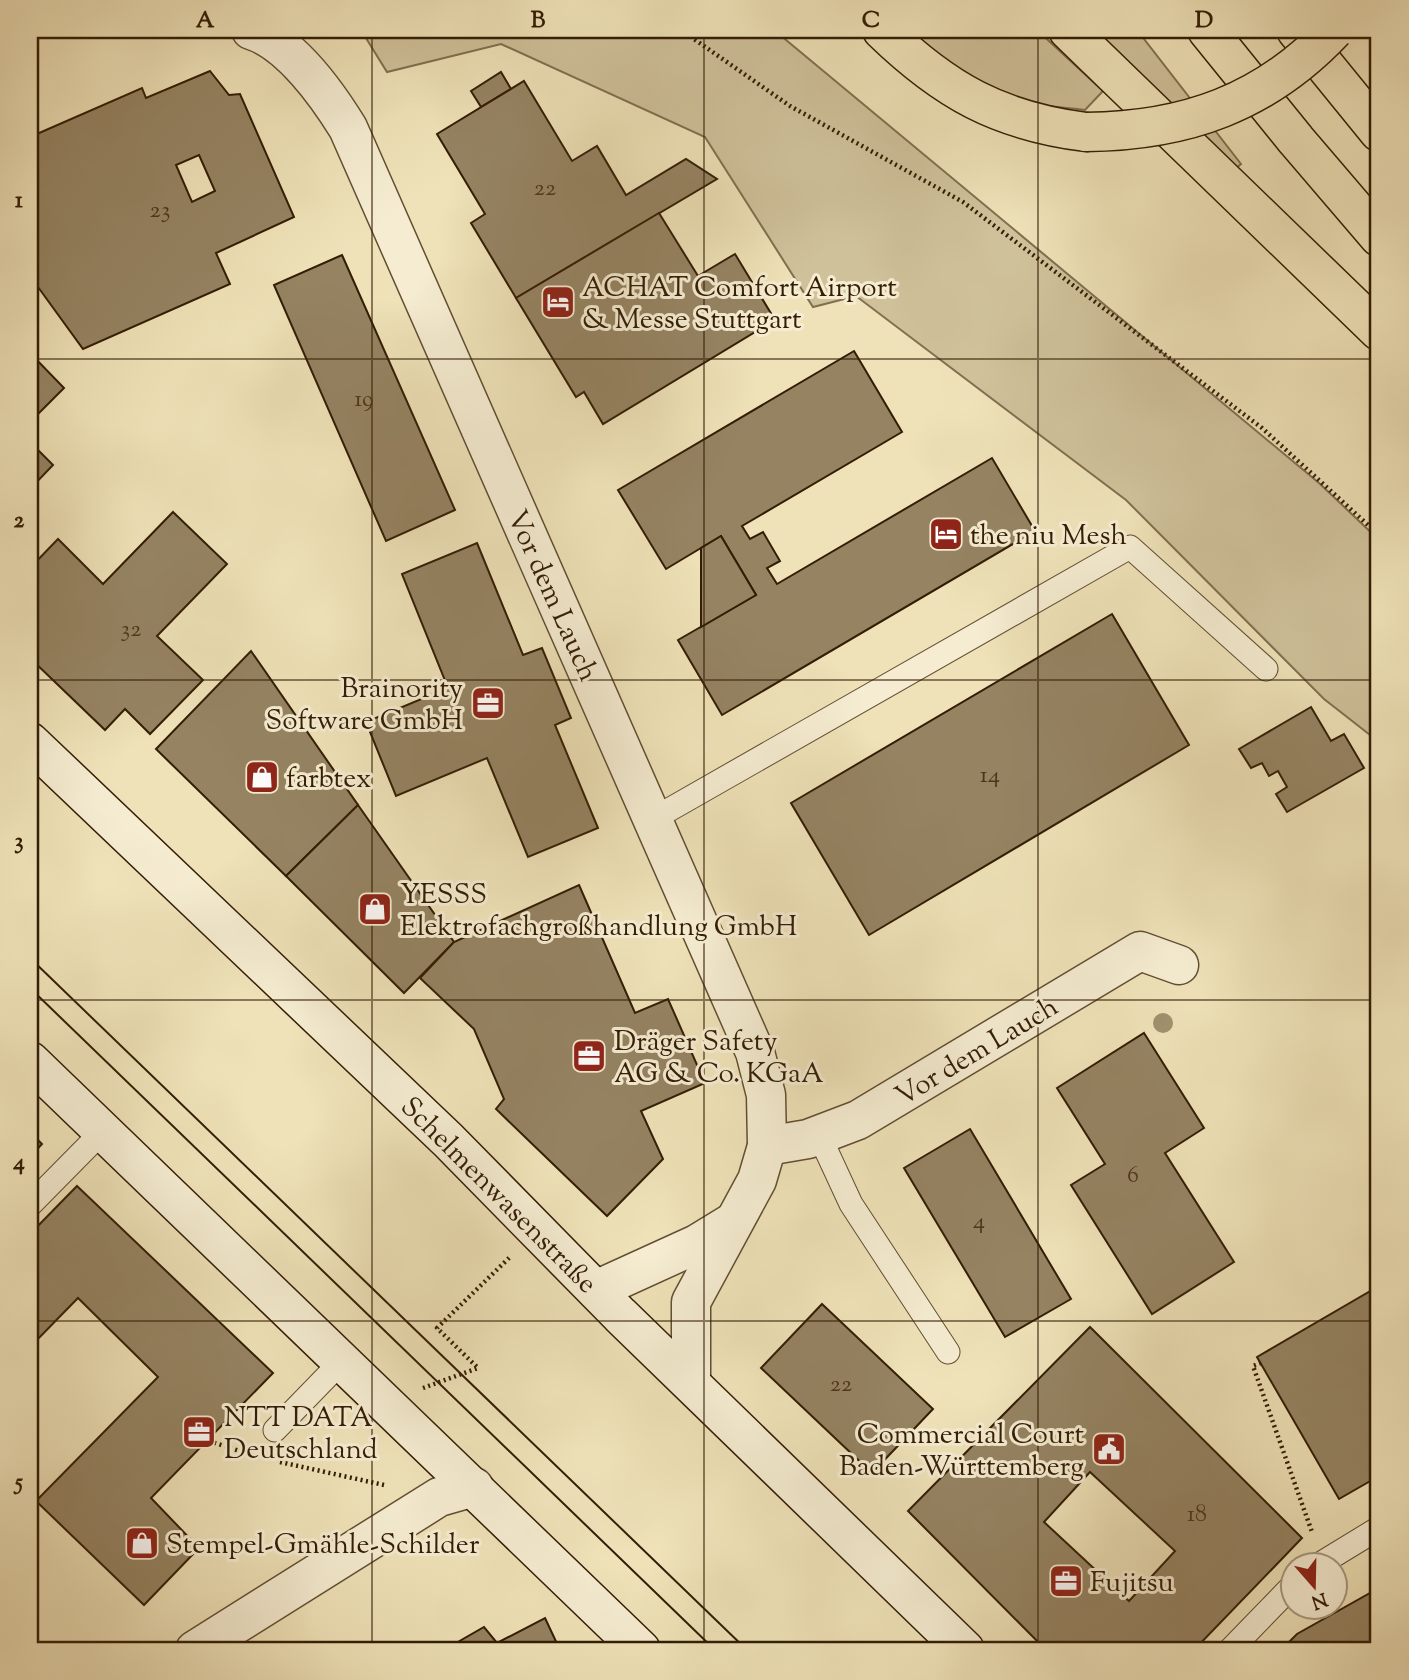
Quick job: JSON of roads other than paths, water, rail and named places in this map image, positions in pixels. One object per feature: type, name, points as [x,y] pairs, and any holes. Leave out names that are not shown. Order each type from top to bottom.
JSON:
[{"type":"highway","points":[[882,30],[913,60],[957,92],[1003,115],[1047,127],[1086,132],[1141,130],[1184,122],[1218,111],[1283,78],[1335,30]]},
{"type":"highway","points":[[1068,30],[1379,331]]},
{"type":"highway","points":[[1207,30],[1379,237]]},
{"type":"highway","points":[[1296,30],[1379,132]]},
{"type":"street","name":"Vor dem Lauch","points":[[251,30],[300,46],[348,128],[755,1052],[766,1095],[767,1146],[757,1180],[691,1302],[691,1383]]},
{"type":"street","name":"Schelmenwasenstraße","points":[[30,743],[418,1111],[596,1290],[965,1650]]},
{"type":"street","name":"Vor dem Lauch","points":[[767,1146],[820,1135],[858,1121],[1140,951],[1179,965]]},
{"type":"street","points":[[30,1061],[412,1426],[456,1492],[640,1650]]},
{"type":"street","name":"Vor dem Lauch","points":[[596,1290],[697,1244],[733,1222]]},
{"type":"street","points":[[195,1650],[456,1492]]},
{"type":"lane","points":[[653,819],[1130,547],[1266,669]]},
{"type":"lane","points":[[30,1205],[103,1130]]},
{"type":"lane","points":[[820,1135],[851,1204],[948,1352]]},
{"type":"lane","points":[[275,1430],[343,1360]]},
{"type":"lane","points":[[1344,1550],[1379,1528]]},
{"type":"lane","points":[[1230,1650],[1280,1598]]},
{"type":"tram line","points":[[30,958],[747,1650]]},
{"type":"tram line","points":[[30,988],[715,1650]]},
{"type":"place","name":"ACHAT Comfort Airport & Messe Stuttgart","points":[[558,302]]},
{"type":"place","name":"the niu Mesh","points":[[946,534]]},
{"type":"place","name":"Brainority Software GmbH","points":[[488,703]]},
{"type":"place","name":"farbtex","points":[[262,777]]},
{"type":"place","name":"YESSS Elektrofachgroßhandlung GmbH","points":[[375,909]]},
{"type":"place","name":"Dräger Safety AG & Co. KGaA","points":[[589,1056]]},
{"type":"place","name":"NTT DATA Deutschland","points":[[199,1432]]},
{"type":"place","name":"Commercial Court Baden-Württemberg","points":[[1109,1449]]},
{"type":"place","name":"Stempel-Gmähle-Schilder","points":[[142,1543]]},
{"type":"place","name":"Fujitsu","points":[[1066,1581]]}]
